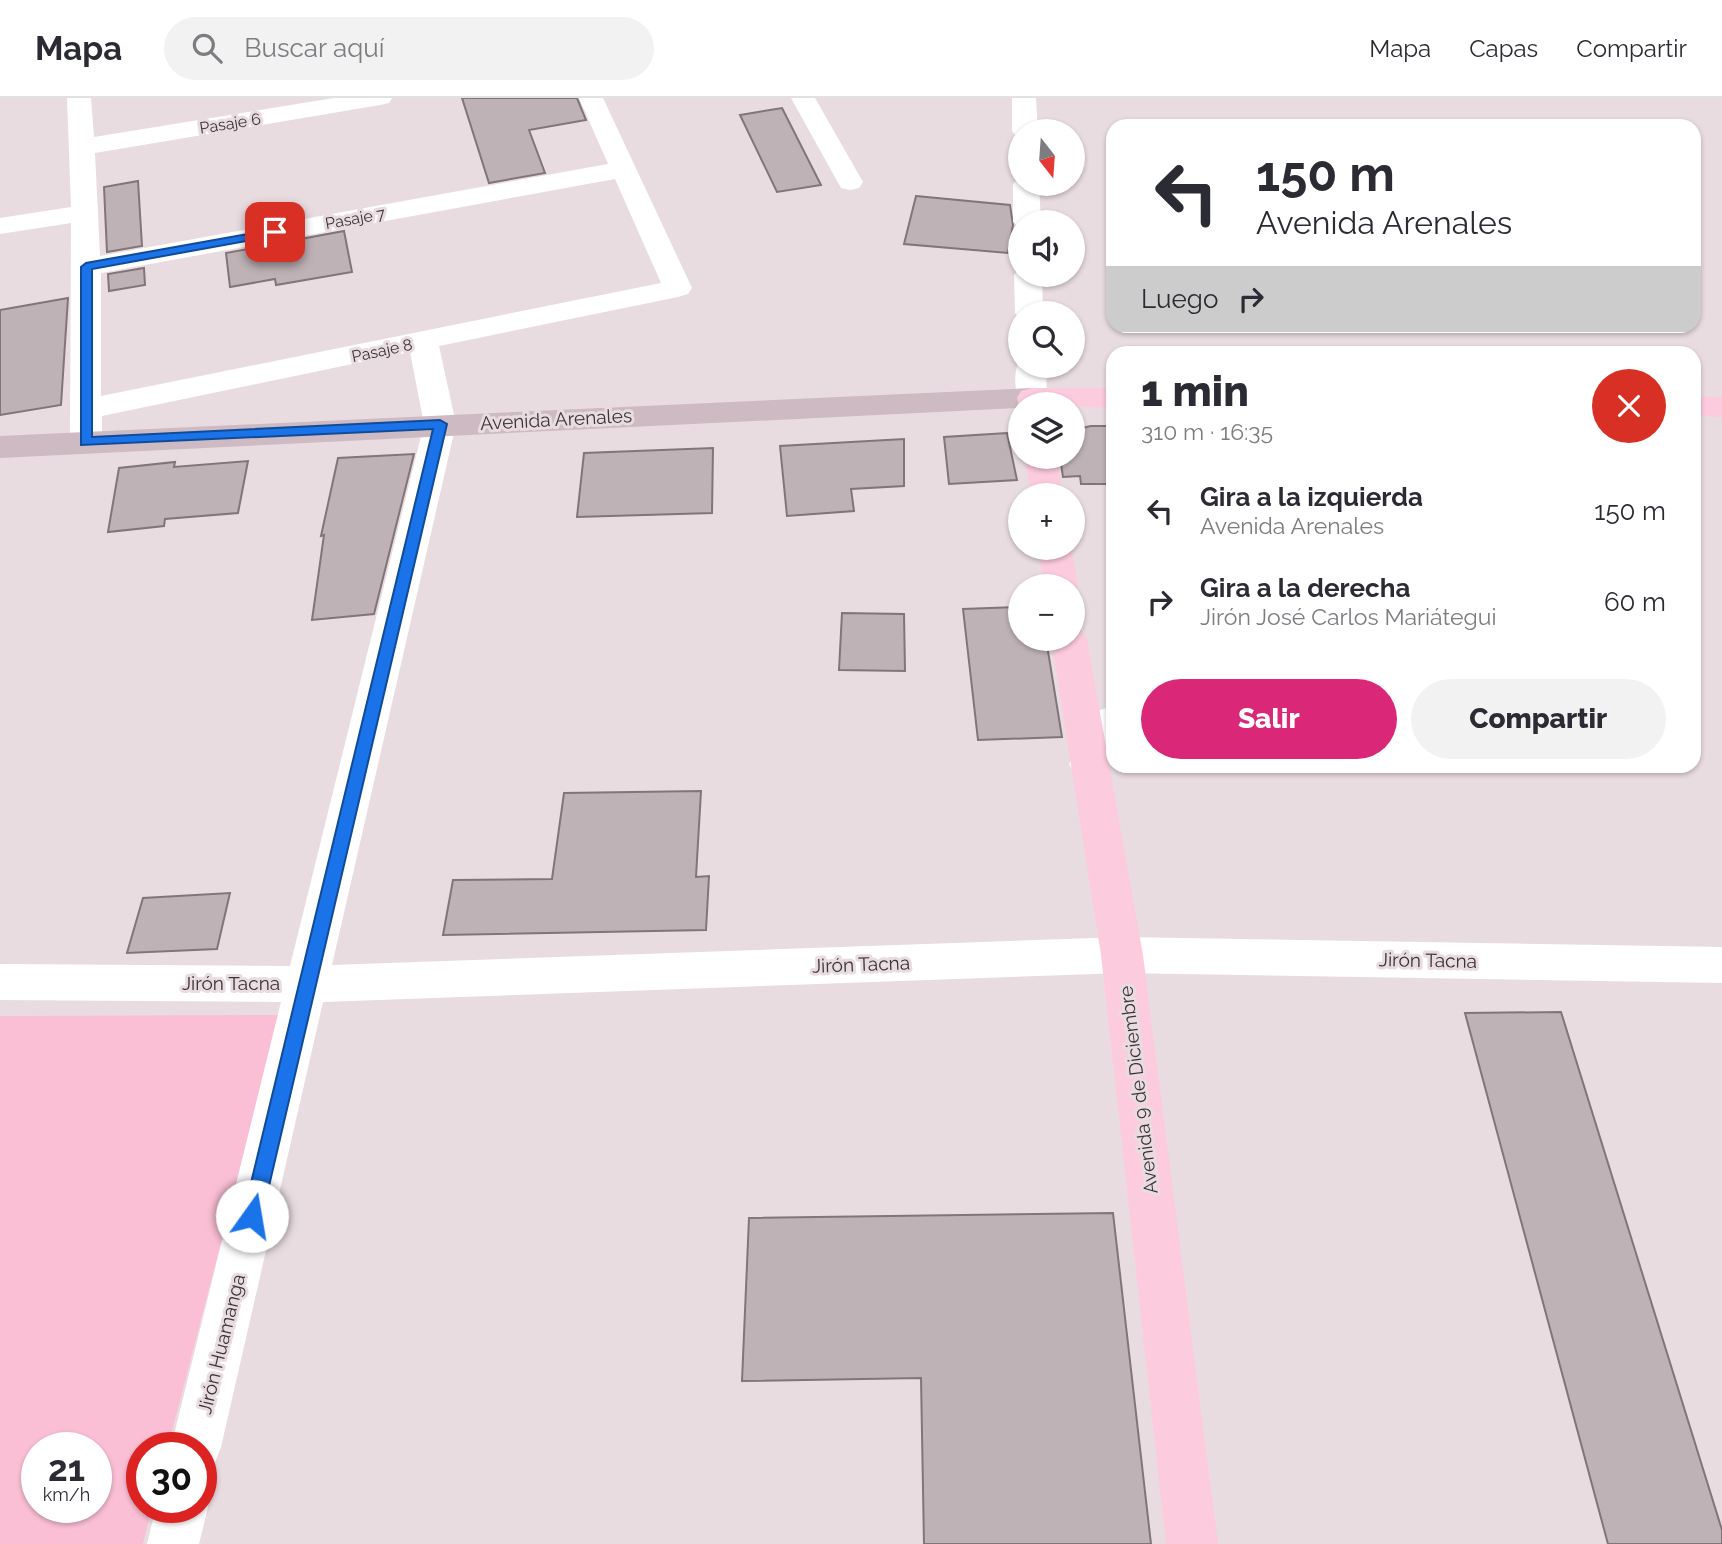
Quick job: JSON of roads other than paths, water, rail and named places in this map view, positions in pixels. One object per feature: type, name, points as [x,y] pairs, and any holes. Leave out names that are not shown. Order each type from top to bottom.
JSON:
[{"type":"main road","name":"Avenida Arenales","points":[[1085,399],[1106,398]]},
{"type":"main road","name":"Avenida Arenales","points":[[0,447],[440,424],[1008,402]]},
{"type":"main road","points":[[1701,406],[1722,407]]},
{"type":"main road","name":"Avenida 9 de Diciembre","points":[[1071,651],[1122,955],[1192,1544]]},
{"type":"street","points":[[79,98],[86,267],[85,442]]},
{"type":"street","name":"Pasaje 6","points":[[81,147],[380,98]]},
{"type":"street","points":[[592,98],[624,169]]},
{"type":"street","points":[[803,98],[850,182]]},
{"type":"street","points":[[1024,98],[1025,119]]},
{"type":"street","name":"Pasaje 7","points":[[86,267],[624,169]]},
{"type":"street","name":"Pasaje 8","points":[[86,409],[678,288],[624,169]]},
{"type":"street","points":[[0,226],[84,213]]},
{"type":"street","name":"Jirón Huamanga","points":[[201,1432],[440,424],[423,342]]},
{"type":"street","points":[[1088,764],[1106,732]]},
{"type":"street","name":"Jirón Tacna","points":[[0,982],[308,984],[1122,955],[1722,965]]},
{"type":"street","points":[[173,1544],[178,1523]]}]
